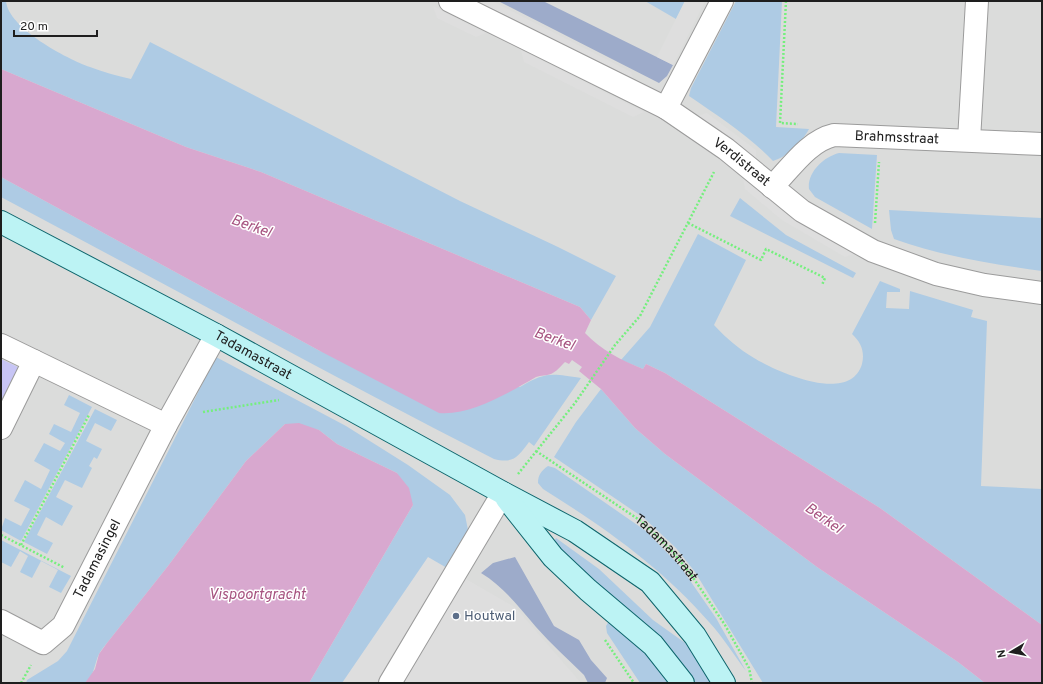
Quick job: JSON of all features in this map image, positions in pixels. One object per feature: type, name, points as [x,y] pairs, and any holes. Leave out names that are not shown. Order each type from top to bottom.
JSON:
[{"type":"street","name":"Verdistraat","points":[[450,1],[666,108],[726,148],[802,211],[873,251],[936,274],[984,285],[1042,293]]},
{"type":"street","points":[[666,108],[722,1]]},
{"type":"street","points":[[969,140],[977,1]]},
{"type":"street","name":"Brahmsstraat","points":[[824,137],[834,135],[880,136],[1042,144]]},
{"type":"street","points":[[772,187],[810,147],[824,137]]},
{"type":"street","name":"Tadamastraat","points":[[1,222],[216,335],[575,531],[650,582],[695,636],[724,683]]},
{"type":"street","name":"Tadamasingel","points":[[1,621],[43,643],[63,626],[166,425],[216,335]]},
{"type":"street","points":[[1,345],[166,425]]},
{"type":"street","points":[[1,428],[34,361]]},
{"type":"street","points":[[390,683],[503,493]]},
{"type":"street","name":"Tadamastraat","points":[[503,493],[553,557],[588,590],[653,645],[682,683]]},
{"type":"path","points":[[786,1],[780,123],[810,125],[824,137]]},
{"type":"path","points":[[873,251],[880,136]]},
{"type":"path","points":[[503,493],[575,403],[615,345],[640,316],[726,148]]},
{"type":"path","points":[[688,223],[761,260],[766,249],[825,278],[822,285]]},
{"type":"path","points":[[21,545],[101,394]]},
{"type":"path","points":[[202,412],[285,399]]},
{"type":"path","name":"Tadamastraat","points":[[536,452],[641,521],[671,550],[690,573],[725,625],[749,668],[752,683]]},
{"type":"path","points":[[1,535],[87,580]]},
{"type":"shaded area","points":[[1,1],[1042,1],[1042,683],[1,683]]},
{"type":"shaded area","points":[[1,1],[6,1],[9,11],[27,32],[54,50],[80,63],[95,69],[131,79],[150,42],[460,201],[616,276],[591,320],[580,307],[261,172],[186,147],[1,69]]},
{"type":"shaded area","points":[[472,1],[492,1],[631,72],[635,84]]},
{"type":"shaded area","points":[[498,1],[543,1],[673,65],[667,76],[659,83]]},
{"type":"shaded area","points":[[645,1],[685,1],[676,19]]},
{"type":"shaded area","points":[[685,1],[705,1],[673,65],[657,57]]},
{"type":"shaded area","points":[[736,1],[782,1],[776,127],[809,129],[794,148],[784,156],[773,161],[743,134],[689,96],[691,88]]},
{"type":"shaded area","points":[[433,6],[486,33],[476,37],[437,18]]},
{"type":"shaded area","points":[[521,50],[644,112],[633,117],[524,62]]},
{"type":"shaded area","points":[[707,113],[756,150],[756,160],[717,128],[697,116]]},
{"type":"shaded area","points":[[839,153],[877,155],[872,229],[815,197],[809,189],[811,177],[817,166],[827,158]]},
{"type":"shaded area","points":[[1,177],[320,351],[520,387],[537,378],[550,375],[563,375],[581,378],[534,446],[529,442],[522,452],[511,460],[506,461],[494,459],[308,362],[1,197]]},
{"type":"shaded area","points":[[743,177],[786,213],[806,227],[854,254],[845,257],[782,220],[745,189]]},
{"type":"shaded area","points":[[740,198],[786,235],[856,273],[853,278],[730,216]]},
{"type":"shaded area","points":[[889,210],[1042,218],[1042,271],[967,259],[894,239],[891,230]]},
{"type":"shaded area","points":[[698,234],[746,260],[714,325],[748,355],[779,371],[795,377],[812,382],[829,384],[843,382],[855,376],[862,364],[863,351],[858,340],[852,334],[880,281],[900,289],[900,292],[887,292],[886,308],[909,309],[910,291],[973,310],[971,317],[987,321],[981,486],[1042,489],[1042,625],[880,508],[665,373],[646,364],[643,369],[621,360],[650,327]]},
{"type":"shaded area","points":[[216,357],[346,426],[408,465],[450,495],[465,515],[469,535],[370,683],[309,683],[413,505],[397,473],[337,444],[319,430],[285,424],[246,461],[168,566],[99,654],[93,673],[85,683],[26,683],[27,680],[58,661],[67,651]]},
{"type":"shaded area","points":[[1,359],[20,368],[1,407]]},
{"type":"shaded area","points":[[601,389],[635,428],[665,454],[817,567],[958,662],[985,683],[763,683],[695,572],[676,548],[644,518],[554,457],[576,422]]},
{"type":"shaded area","points":[[69,395],[92,407],[21,541],[1,530],[5,518],[21,526],[30,509],[14,501],[25,480],[41,489],[50,470],[34,461],[44,443],[60,451],[65,443],[49,434],[54,424],[71,432],[80,413],[64,405]]},
{"type":"shaded area","points":[[95,409],[117,420],[111,431],[95,423],[86,441],[102,449],[97,459],[94,457],[89,466],[92,468],[82,488],[65,480],[56,497],[73,506],[62,526],[46,517],[37,535],[53,543],[47,554],[24,542]]},
{"type":"shaded area","points":[[548,466],[555,468],[646,531],[680,566],[716,618],[746,671],[724,640],[691,602],[652,566],[588,518],[543,489],[538,483],[539,475]]},
{"type":"shaded area","points":[[556,538],[599,569],[653,620],[688,645],[714,683],[692,683],[626,612],[553,543]]},
{"type":"shaded area","points":[[1,540],[71,576],[61,593],[49,587],[58,570],[41,561],[32,578],[20,572],[28,556],[20,551],[11,567],[1,562]]},
{"type":"shaded area","name":"Houtwal","points":[[428,557],[516,608],[581,683],[342,683]]},
{"type":"shaded area","points":[[515,557],[554,626],[579,640],[591,660],[607,678],[605,683],[588,683],[584,675],[542,633],[511,598],[481,573],[493,563]]},
{"type":"shaded area","points":[[610,619],[642,645],[672,683],[640,683],[607,633],[606,626]]},
{"type":"water","name":"Berkel","points":[[1,69],[186,147],[261,172],[580,307],[591,320],[585,333],[598,345],[619,358],[643,369],[646,364],[665,373],[880,508],[1042,625],[1042,683],[985,683],[958,662],[817,567],[665,454],[635,428],[601,389],[579,371],[582,367],[572,360],[569,364],[565,362],[553,373],[536,377],[489,402],[464,411],[439,413],[320,351],[1,177]]},
{"type":"water","name":"Vispoortgracht","points":[[299,423],[319,430],[337,444],[397,473],[409,488],[413,505],[309,683],[85,683],[95,669],[99,654],[168,566],[246,461],[285,424]]},
{"type":"place","name":"Houtwal","points":[[456,616]]}]
